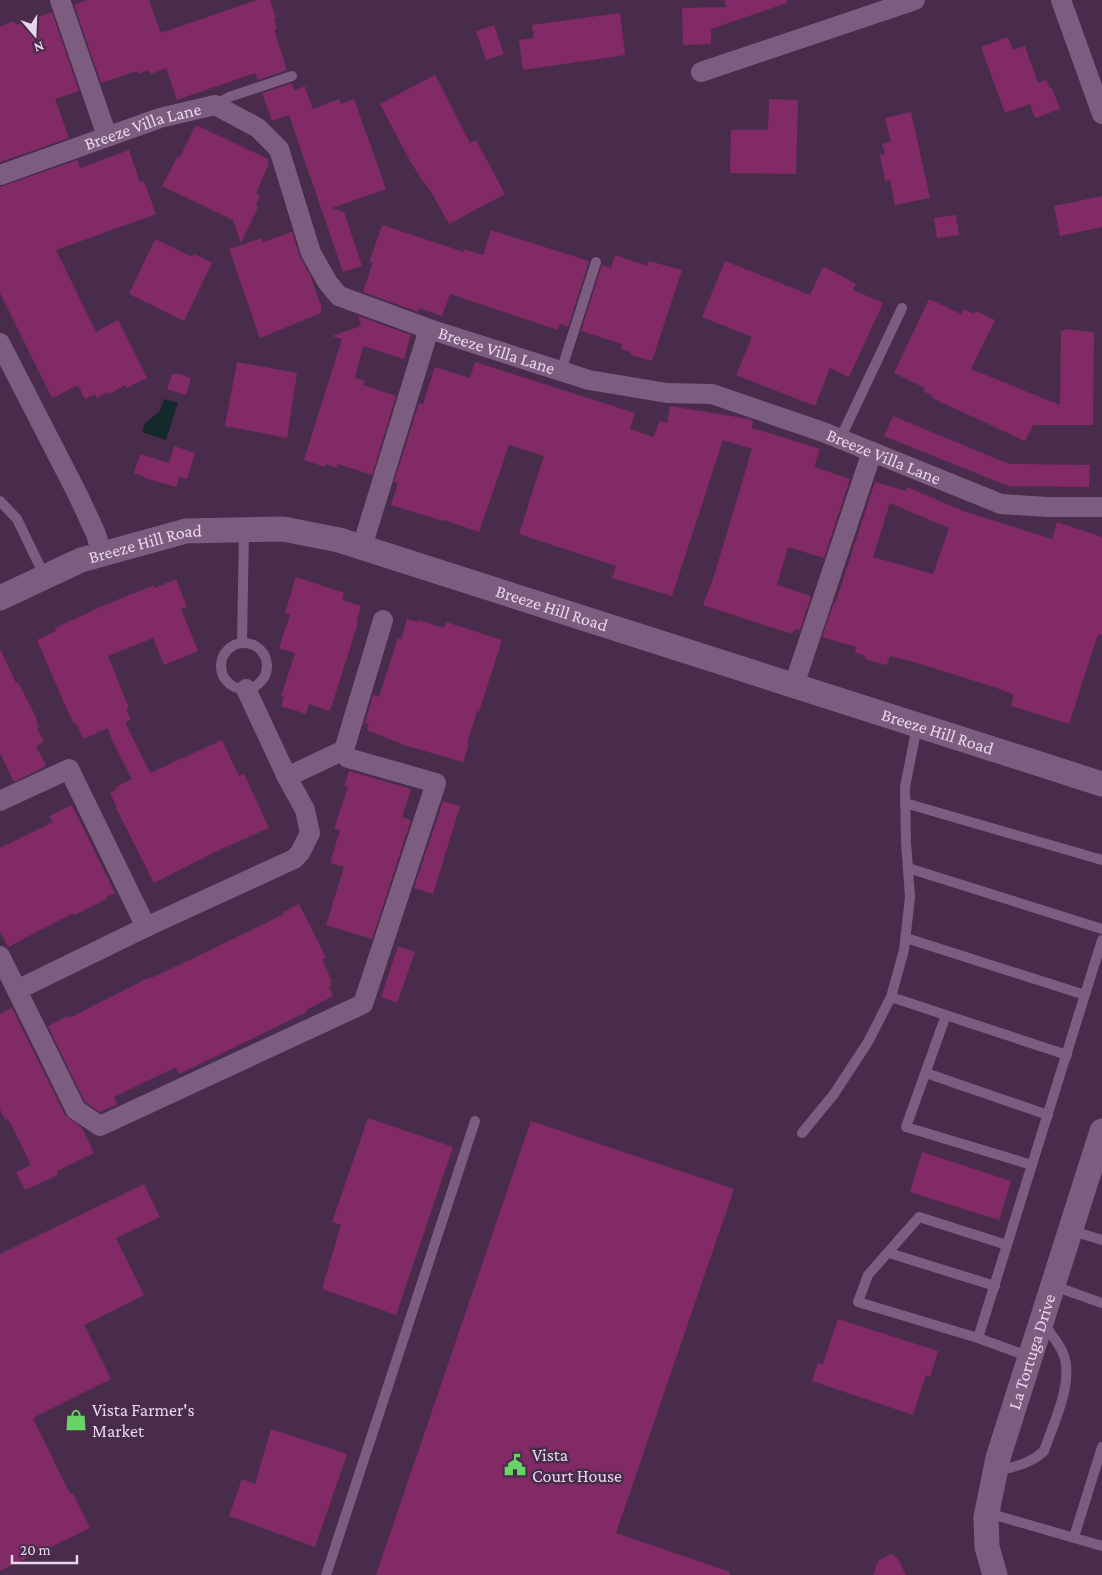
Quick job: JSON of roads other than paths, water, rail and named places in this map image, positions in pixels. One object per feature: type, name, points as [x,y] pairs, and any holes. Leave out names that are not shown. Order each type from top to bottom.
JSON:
[{"type":"street","points":[[60,0],[107,136]]},
{"type":"street","points":[[701,72],[916,0]]},
{"type":"street","points":[[1061,0],[1102,114]]},
{"type":"street","name":"Breeze Villa Lane","points":[[0,175],[160,118],[215,106],[258,128],[279,149],[311,253],[328,283],[339,296],[429,329],[589,380],[667,393],[712,394],[840,439],[1001,504],[1047,507],[1102,507]]},
{"type":"street","points":[[362,547],[429,329]]},
{"type":"street","points":[[0,343],[78,495],[96,534],[102,554]]},
{"type":"street","points":[[794,685],[872,452]]},
{"type":"street","name":"Breeze Hill Road","points":[[0,598],[81,560],[186,531],[283,530],[339,540],[362,547],[1102,784]]},
{"type":"street","points":[[0,956],[76,1110],[100,1126],[363,1004],[436,783],[348,758],[344,750],[383,620]]},
{"type":"street","points":[[17,990],[146,927],[294,859],[300,853],[310,833],[305,810],[246,689]]},
{"type":"street","points":[[287,776],[344,750]]},
{"type":"street","points":[[0,801],[69,769],[146,927]]},
{"type":"street","name":"La Tortuga Drive","points":[[995,1575],[987,1547],[987,1513],[998,1458],[1102,1131]]},
{"type":"lane","points":[[215,106],[229,97],[292,76]]},
{"type":"lane","points":[[562,371],[596,262]]},
{"type":"lane","points":[[840,439],[902,308]]},
{"type":"lane","points":[[0,501],[17,520],[45,577]]},
{"type":"lane","points":[[242,642],[244,530]]},
{"type":"lane","points":[[242,642],[249,642],[262,650],[268,664],[264,678],[259,684],[246,689],[236,688],[229,684],[224,678],[220,663],[223,655],[234,644],[242,642]]},
{"type":"lane","points":[[802,1132],[834,1094],[868,1042],[890,997],[904,950],[910,897],[905,787],[917,725]]},
{"type":"lane","points":[[905,803],[1102,860]]},
{"type":"lane","points":[[908,868],[1102,930]]},
{"type":"lane","points":[[906,938],[1085,995]]},
{"type":"lane","points":[[978,1338],[1102,940]]},
{"type":"lane","points":[[890,997],[1067,1055]]},
{"type":"lane","points":[[946,1015],[906,1126],[1032,1165]]},
{"type":"lane","points":[[926,1073],[1048,1115]]},
{"type":"lane","points":[[326,1575],[475,1121]]},
{"type":"lane","points":[[1007,1245],[919,1217],[868,1275],[858,1302],[978,1338],[1030,1357]]},
{"type":"lane","points":[[1070,1230],[1102,1240]]},
{"type":"lane","points":[[889,1252],[995,1286]]},
{"type":"lane","points":[[1053,1286],[1102,1303]]},
{"type":"lane","points":[[995,1471],[1021,1466],[1035,1459],[1044,1451],[1067,1382],[1068,1368],[1063,1352],[1042,1321]]},
{"type":"lane","points":[[1074,1537],[1102,1447]]},
{"type":"lane","points":[[987,1513],[1102,1546]]},
{"type":"place","name":"Vista Farmer's Market","points":[[76,1420]]},
{"type":"place","name":"Vista Court House","points":[[515,1465]]}]
